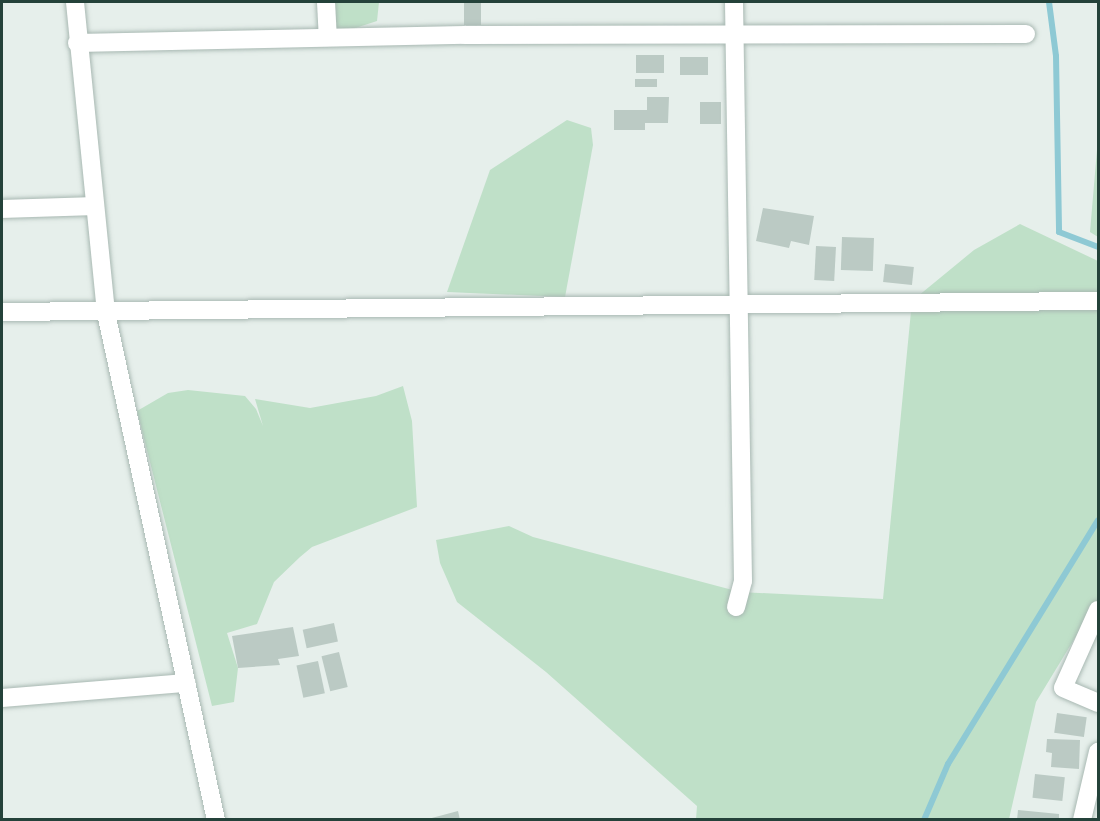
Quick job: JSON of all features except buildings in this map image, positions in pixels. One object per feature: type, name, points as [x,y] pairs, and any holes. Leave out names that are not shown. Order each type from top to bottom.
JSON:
[{"type":"street","points":[[75,2],[77,43],[106,313],[216,819]]},
{"type":"street","points":[[326,2],[328,37]]},
{"type":"street","points":[[734,2],[743,581],[736,607]]},
{"type":"street","points":[[77,43],[328,37],[734,33],[1026,34]]},
{"type":"street","points":[[2,209],[95,206]]},
{"type":"street","points":[[2,312],[106,313],[1098,301]]},
{"type":"street","points":[[1098,610],[1063,688],[1098,703]]},
{"type":"street","points":[[2,698],[186,683]]},
{"type":"street","points":[[1082,819],[1098,752]]},
{"type":"green space","points":[[326,2],[379,2],[377,21],[328,37]]},
{"type":"green space","points":[[567,120],[591,128],[593,145],[565,297],[447,292],[490,170]]},
{"type":"green space","points":[[1098,138],[1098,237],[1090,232]]},
{"type":"green space","points":[[1020,224],[1098,261],[1098,600],[1036,702],[1009,819],[696,819],[697,806],[546,672],[457,602],[440,563],[436,540],[509,526],[533,537],[740,592],[883,599],[912,301],[974,250]]},
{"type":"green space","points":[[403,386],[412,421],[417,507],[312,547],[274,582],[257,624],[227,633],[238,668],[234,702],[212,706],[137,411],[168,393],[188,390],[245,396],[256,409],[263,426],[255,399],[310,408],[376,396]]},
{"type":"waterway","points":[[1049,2],[1056,56],[1059,232],[1098,247]]},
{"type":"waterway","points":[[924,820],[948,764],[1098,520]]}]
